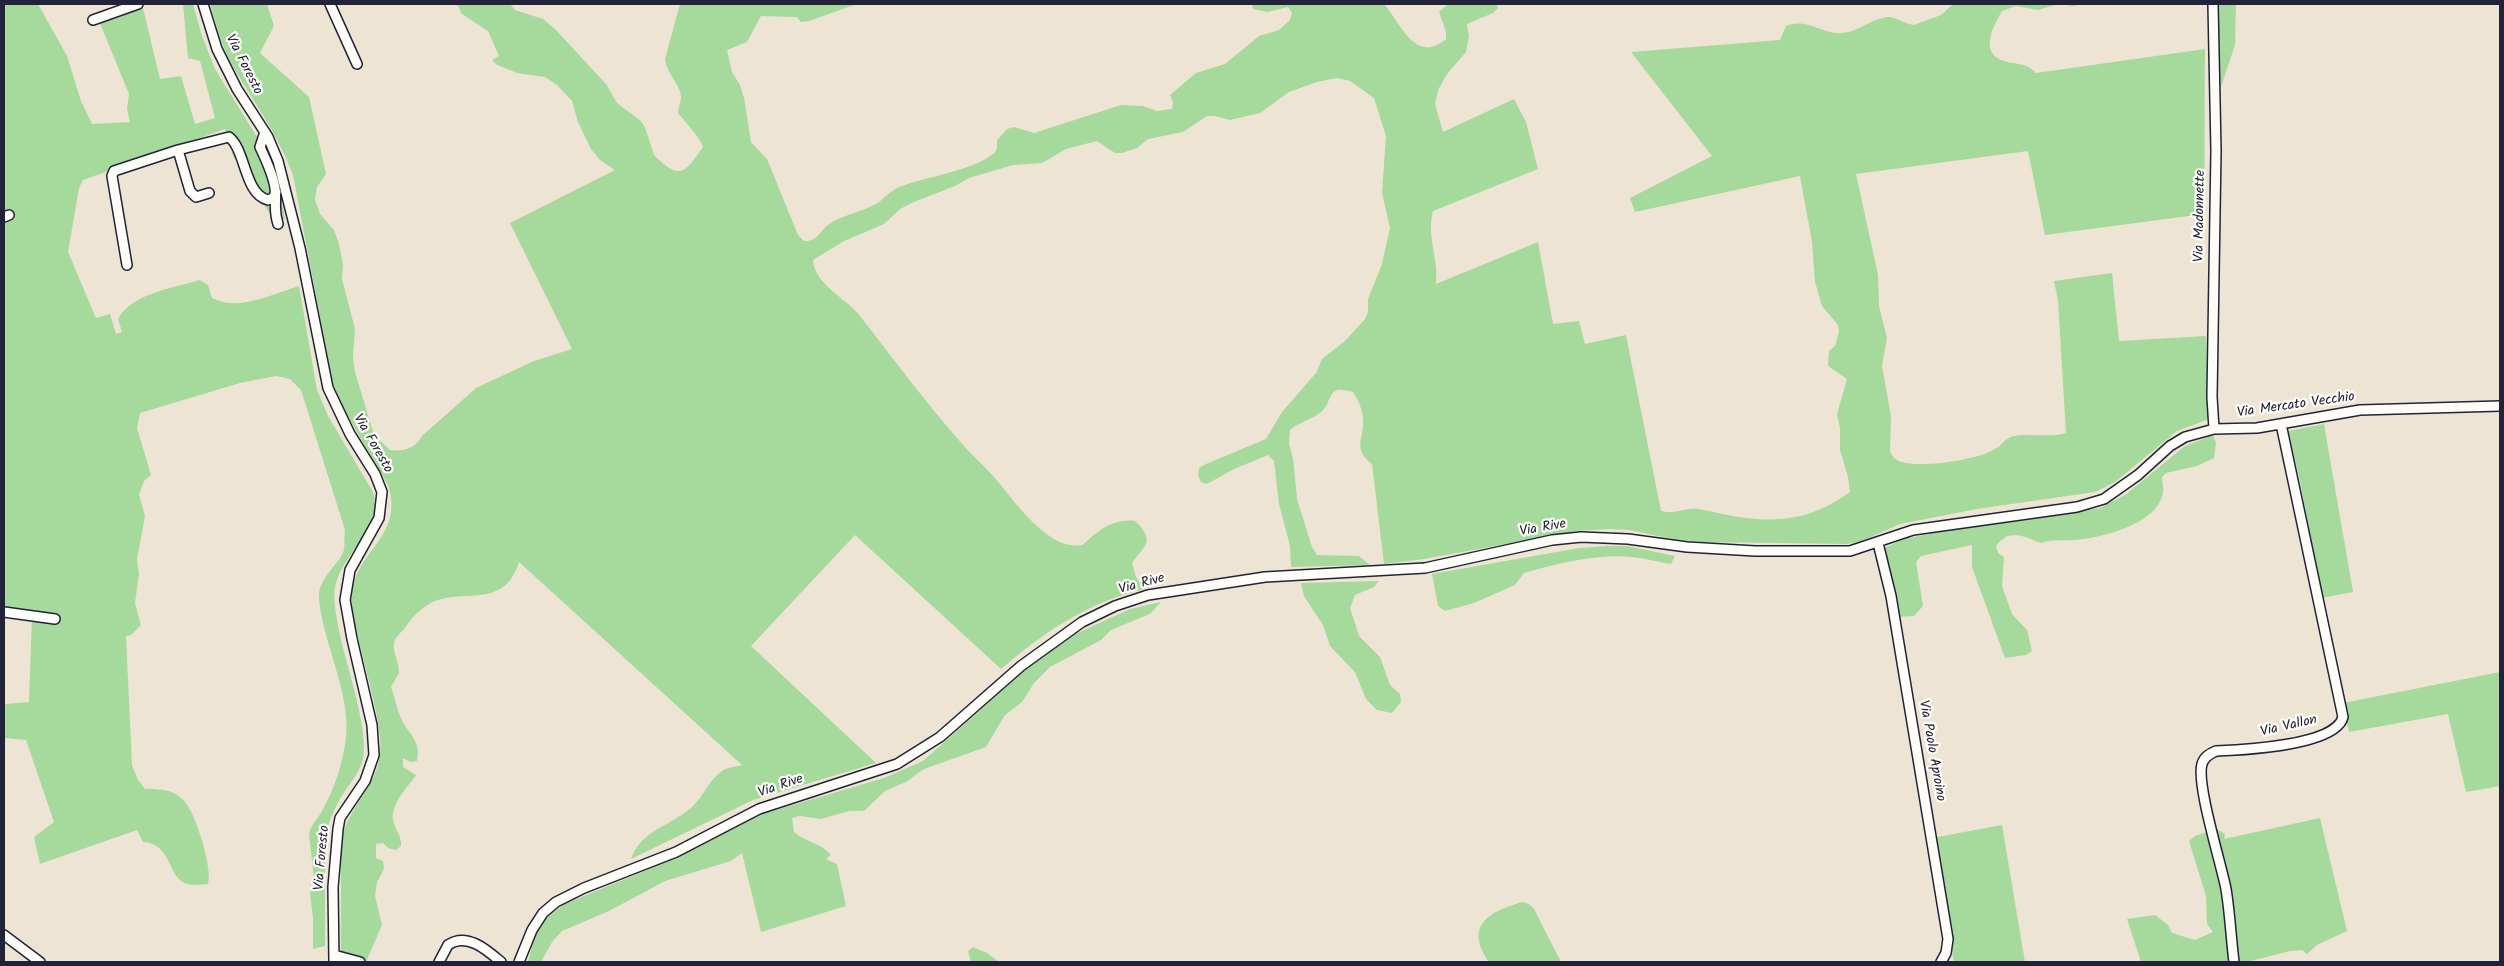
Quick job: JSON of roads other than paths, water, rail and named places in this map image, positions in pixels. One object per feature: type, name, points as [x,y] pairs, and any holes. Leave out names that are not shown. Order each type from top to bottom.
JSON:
[{"type":"street","points":[[93,20],[138,4]]},
{"type":"street","name":"Via Foresto","points":[[203,4],[217,49],[238,89],[265,132],[278,161],[290,204],[328,388],[346,427],[375,474],[382,492],[379,518],[350,570],[345,600],[352,639],[366,695],[374,749],[372,762],[365,781],[345,810],[338,829],[333,887],[334,958]]},
{"type":"street","points":[[330,4],[357,64]]},
{"type":"street","name":"Via Madonnette","points":[[2213,4],[2216,144],[2212,390],[2214,429]]},
{"type":"street","points":[[265,132],[260,147],[270,169],[276,192],[274,211],[278,224]]},
{"type":"street","points":[[128,265],[112,176],[114,171],[178,150],[229,137],[236,146],[247,176],[261,198],[268,200],[273,198],[276,192]]},
{"type":"street","points":[[178,150],[190,191],[196,197],[208,193]]},
{"type":"street","name":"Via Mercato Vecchio","points":[[1880,543],[1913,530],[2077,506],[2104,499],[2132,480],[2170,446],[2185,438],[2214,429],[2257,428],[2360,410],[2500,406]]},
{"type":"street","name":"Via Vallon","points":[[2234,962],[2226,888],[2203,792],[2202,764],[2208,754],[2216,751],[2281,745],[2330,731],[2338,727],[2343,717],[2281,424]]},
{"type":"street","name":"Via Rive","points":[[519,962],[522,950],[542,913],[556,902],[576,892],[676,852],[759,808],[897,764],[940,737],[1027,661],[1082,622],[1115,606],[1148,595],[1265,577],[1425,568],[1552,540],[1581,537],[1628,539],[1687,547],[1755,551],[1850,551],[1880,543]]},
{"type":"street","name":"Via Paolo Aproino","points":[[1880,543],[1891,596],[1948,939],[1946,954],[1941,962]]},
{"type":"street","points":[[4,612],[55,619]]},
{"type":"street","points":[[4,935],[40,962]]},
{"type":"street","points":[[439,962],[448,945],[464,940],[472,941],[501,962]]},
{"type":"street","points":[[334,958],[360,962]]}]
